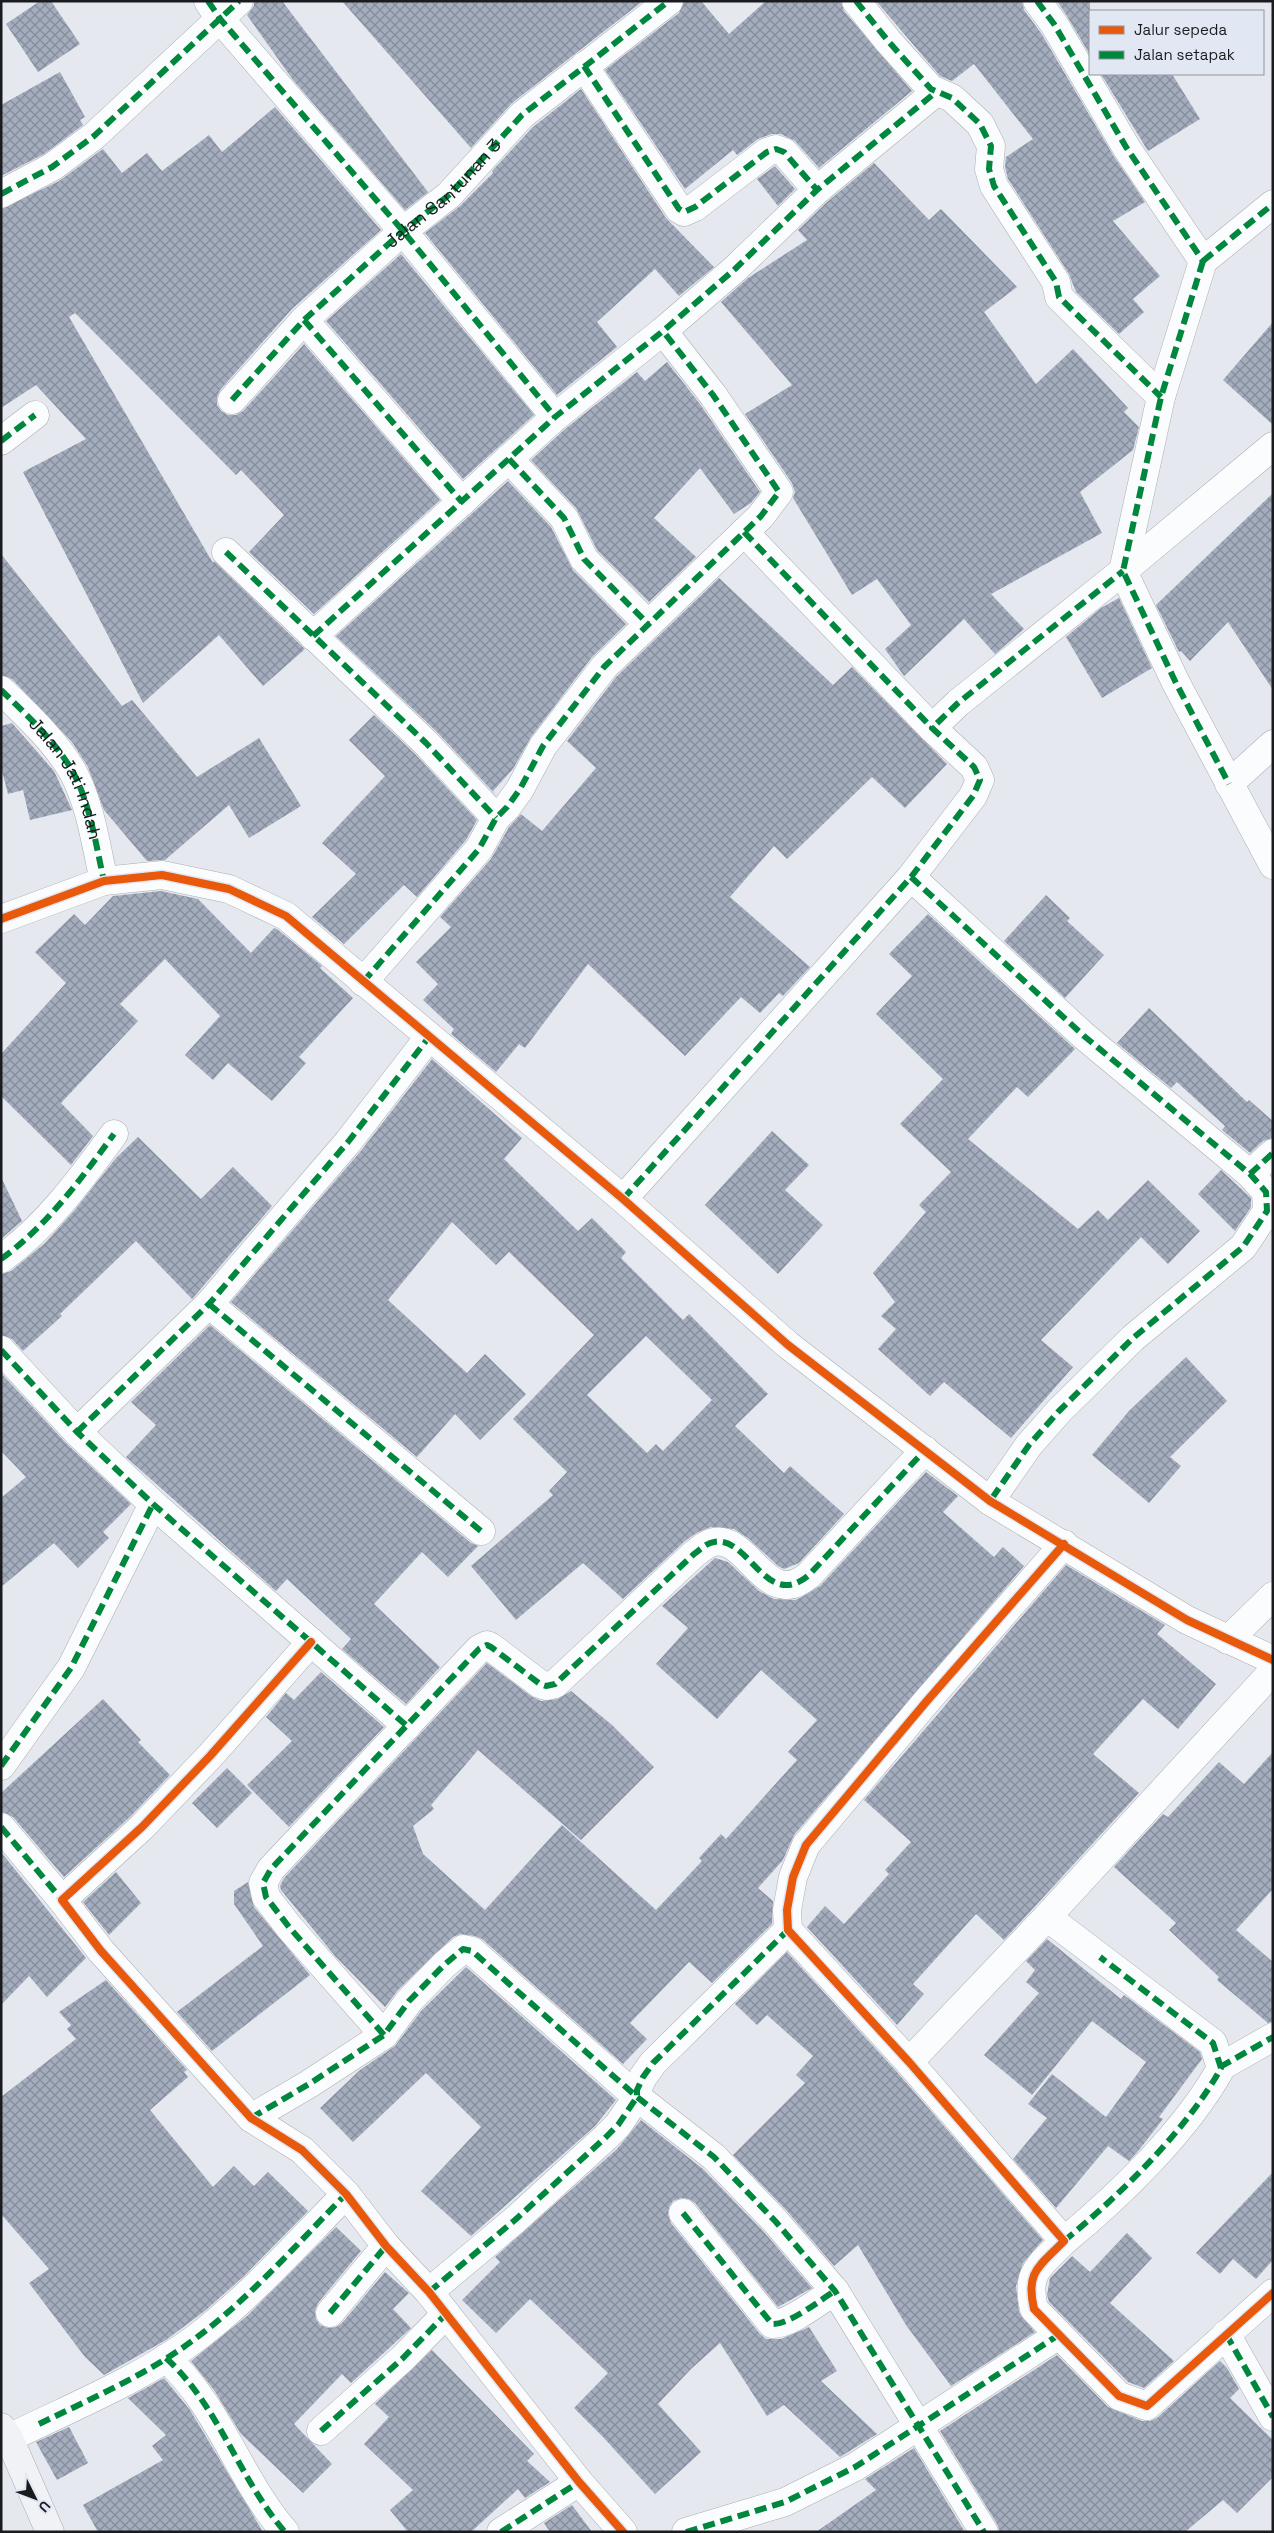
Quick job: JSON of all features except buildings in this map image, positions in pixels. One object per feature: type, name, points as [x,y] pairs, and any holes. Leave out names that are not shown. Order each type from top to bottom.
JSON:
[{"type":"street","name":"Jalan Santunan 3","points":[[232,400],[304,320],[403,231],[449,195],[522,115],[669,1]]},
{"type":"street","points":[[856,1],[888,41],[936,92],[952,98],[980,124],[991,146],[989,169],[994,186],[1056,282],[1059,297],[1161,397]]},
{"type":"street","points":[[1037,1],[1054,24],[1126,147],[1203,261]]},
{"type":"street","points":[[2,191],[52,167],[94,136],[222,7],[555,417]]},
{"type":"street","points":[[584,66],[679,210],[684,212],[695,207],[768,152],[776,149],[784,152],[817,190]]},
{"type":"street","points":[[313,636],[555,417],[663,331],[735,269],[817,190],[936,92]]},
{"type":"street","points":[[1273,204],[1203,261],[1161,397],[1123,571],[1176,683],[1273,865]]},
{"type":"street","points":[[304,320],[462,502]]},
{"type":"street","points":[[363,982],[479,849],[496,818],[520,789],[544,746],[604,667],[765,511],[779,492],[713,394],[663,331]]},
{"type":"street","points":[[1,441],[35,415]]},
{"type":"street","points":[[932,728],[958,703],[1123,571],[1273,446]]},
{"type":"street","points":[[509,459],[564,518],[584,559],[648,624]]},
{"type":"street","points":[[623,1199],[911,877],[973,796],[980,780],[974,767],[932,728],[744,532]]},
{"type":"street","points":[[226,552],[426,743],[496,818]]},
{"type":"street","name":"Jalan Jati Indah","points":[[1,690],[36,724],[74,774],[92,824],[104,881]]},
{"type":"street","points":[[1229,784],[1273,744]]},
{"type":"street","points":[[1,919],[104,881],[162,875],[228,889],[286,916],[623,1199],[788,1345],[990,1501],[1187,1620],[1273,1660]]},
{"type":"street","points":[[911,877],[1084,1036],[1263,1186]]},
{"type":"street","points":[[77,1432],[209,1304],[348,1142],[429,1037]]},
{"type":"street","points":[[1,1259],[14,1250],[68,1196],[114,1134]]},
{"type":"street","points":[[990,1501],[1029,1445],[1059,1411],[1133,1338],[1243,1247],[1267,1211],[1263,1186],[1273,1153]]},
{"type":"street","points":[[209,1304],[481,1531]]},
{"type":"street","points":[[1,1350],[77,1432],[153,1504],[407,1726]]},
{"type":"street","points":[[384,2036],[266,1898],[263,1883],[272,1869],[484,1646],[494,1649],[540,1684],[546,1686],[554,1684],[694,1554],[713,1542],[730,1546],[774,1582],[783,1586],[791,1586],[801,1582],[925,1450]]},
{"type":"street","points":[[1,1766],[71,1668],[153,1504]]},
{"type":"street","points":[[1064,1544],[926,1702],[806,1845],[793,1877],[787,1910],[788,1930],[909,2062],[1064,2241]]},
{"type":"street","points":[[1228,1640],[1273,1596]]},
{"type":"street","points":[[62,1900],[142,1827],[210,1756],[311,1642]]},
{"type":"street","points":[[909,2062],[1047,1917],[1273,1671]]},
{"type":"street","points":[[1,1827],[62,1900],[101,1951],[251,2118],[302,2150],[346,2194],[386,2246],[429,2292],[579,2482],[623,2532]]},
{"type":"street","points":[[1047,1917],[1213,2042],[1221,2068],[1214,2081],[1176,2132],[1118,2193],[1064,2241],[1032,2275],[1030,2293],[1034,2309],[1118,2396],[1147,2406],[1273,2292]]},
{"type":"street","points":[[429,2292],[515,2220],[618,2125],[637,2097],[637,2090],[642,2077],[653,2063],[788,1930]]},
{"type":"street","points":[[251,2118],[384,2036],[409,2001],[431,1977],[463,1949],[472,1951],[637,2097],[714,2158],[776,2222],[835,2291],[984,2532]]},
{"type":"street","points":[[1220,2067],[1273,2038]]},
{"type":"street","points":[[50,2532],[5,2433],[119,2384],[196,2339],[242,2300],[346,2194]]},
{"type":"street","points":[[683,2213],[772,2324],[777,2325],[799,2314],[835,2291]]},
{"type":"street","points":[[330,2313],[386,2246]]},
{"type":"street","points":[[321,2431],[403,2358],[446,2314]]},
{"type":"street","points":[[1226,2334],[1273,2417]]},
{"type":"street","points":[[686,2532],[785,2502],[855,2467],[1058,2336]]},
{"type":"street","points":[[166,2358],[199,2395],[264,2504],[285,2532]]},
{"type":"street","points":[[501,2532],[579,2482]]},
{"type":"marked path","points":[[208,1],[221,20],[403,231],[555,417]]},
{"type":"marked path","points":[[1,194],[52,167],[94,136],[239,1]]},
{"type":"marked path","points":[[232,400],[304,320],[403,231],[449,195],[522,115],[669,1]]},
{"type":"marked path","points":[[856,1],[888,41],[931,89],[952,98],[980,124],[991,146],[989,169],[994,186],[1056,282],[1059,297],[1161,397]]},
{"type":"marked path","points":[[1037,1],[1054,24],[1126,147],[1203,261]]},
{"type":"marked path","points":[[584,66],[679,209],[684,212],[695,207],[767,152],[776,149],[784,152],[817,190]]},
{"type":"marked path","points":[[313,636],[555,417],[663,331],[735,269],[817,190],[936,92]]},
{"type":"marked path","points":[[1203,261],[1273,204]]},
{"type":"marked path","points":[[1203,261],[1161,397],[1123,571],[1176,683],[1229,784]]},
{"type":"marked path","points":[[304,320],[462,502]]},
{"type":"marked path","points":[[363,982],[479,849],[496,818],[520,789],[543,746],[604,667],[761,516],[779,492],[713,395],[663,331]]},
{"type":"marked path","points":[[1,441],[35,415]]},
{"type":"marked path","points":[[509,459],[564,518],[584,559],[648,624]]},
{"type":"marked path","points":[[744,532],[932,728]]},
{"type":"marked path","points":[[226,552],[426,743],[496,818]]},
{"type":"marked path","points":[[623,1199],[911,877],[973,796],[980,780],[974,767],[932,728],[958,703],[1123,571]]},
{"type":"marked path","points":[[1,690],[31,719],[59,752],[74,774],[89,813],[104,881]]},
{"type":"marked path","points":[[911,877],[1084,1036],[1250,1174],[1266,1192],[1267,1211],[1243,1247],[1133,1338],[1059,1411],[1029,1445],[990,1501]]},
{"type":"marked path","points":[[77,1432],[209,1304],[348,1142],[429,1037]]},
{"type":"marked path","points":[[1,1259],[18,1246],[48,1217],[76,1185],[114,1134]]},
{"type":"marked path","points":[[1250,1174],[1273,1153]]},
{"type":"marked path","points":[[209,1304],[481,1531]]},
{"type":"marked path","points":[[1,1350],[77,1432],[153,1504],[407,1726]]},
{"type":"marked path","points":[[384,2035],[289,1927],[266,1897],[263,1883],[271,1869],[479,1649],[487,1645],[540,1684],[546,1686],[555,1684],[694,1554],[706,1545],[714,1542],[726,1543],[738,1549],[769,1579],[781,1584],[794,1584],[809,1575],[925,1450]]},
{"type":"marked path","points":[[1,1766],[71,1668],[153,1504]]},
{"type":"marked path","points":[[1,1827],[62,1900]]},
{"type":"marked path","points":[[429,2292],[515,2220],[618,2125],[637,2097],[637,2090],[643,2077],[653,2063],[788,1930]]},
{"type":"marked path","points":[[251,2118],[309,2084],[384,2035],[409,2001],[444,1965],[463,1949],[472,1951],[637,2097],[714,2157],[776,2222],[835,2291],[984,2532]]},
{"type":"marked path","points":[[1064,2241],[1129,2183],[1171,2138],[1190,2115],[1221,2068],[1213,2043],[1100,1957]]},
{"type":"marked path","points":[[1220,2067],[1273,2037]]},
{"type":"marked path","points":[[39,2424],[140,2374],[196,2338],[255,2287],[346,2194]]},
{"type":"marked path","points":[[683,2213],[772,2324],[787,2321],[835,2291]]},
{"type":"marked path","points":[[330,2313],[386,2246]]},
{"type":"marked path","points":[[321,2431],[403,2358],[446,2314]]},
{"type":"marked path","points":[[1226,2334],[1273,2417]]},
{"type":"marked path","points":[[686,2532],[785,2502],[855,2467],[1057,2336]]},
{"type":"marked path","points":[[166,2358],[200,2398],[215,2420],[254,2489],[285,2532]]},
{"type":"marked path","points":[[501,2532],[579,2482]]},
{"type":"cycle path","points":[[1,919],[104,881],[162,875],[229,889],[286,916],[623,1199],[788,1345],[990,1501],[1187,1620],[1273,1660]]},
{"type":"cycle path","points":[[1064,1544],[926,1702],[806,1845],[793,1877],[787,1910],[788,1930],[909,2062],[1064,2241],[1042,2263],[1033,2277],[1032,2296],[1034,2309],[1119,2396],[1147,2406],[1273,2293]]},
{"type":"cycle path","points":[[311,1642],[210,1756],[142,1827],[62,1900],[101,1951],[251,2118],[302,2150],[346,2194],[386,2246],[429,2292],[579,2482],[623,2532]]}]
